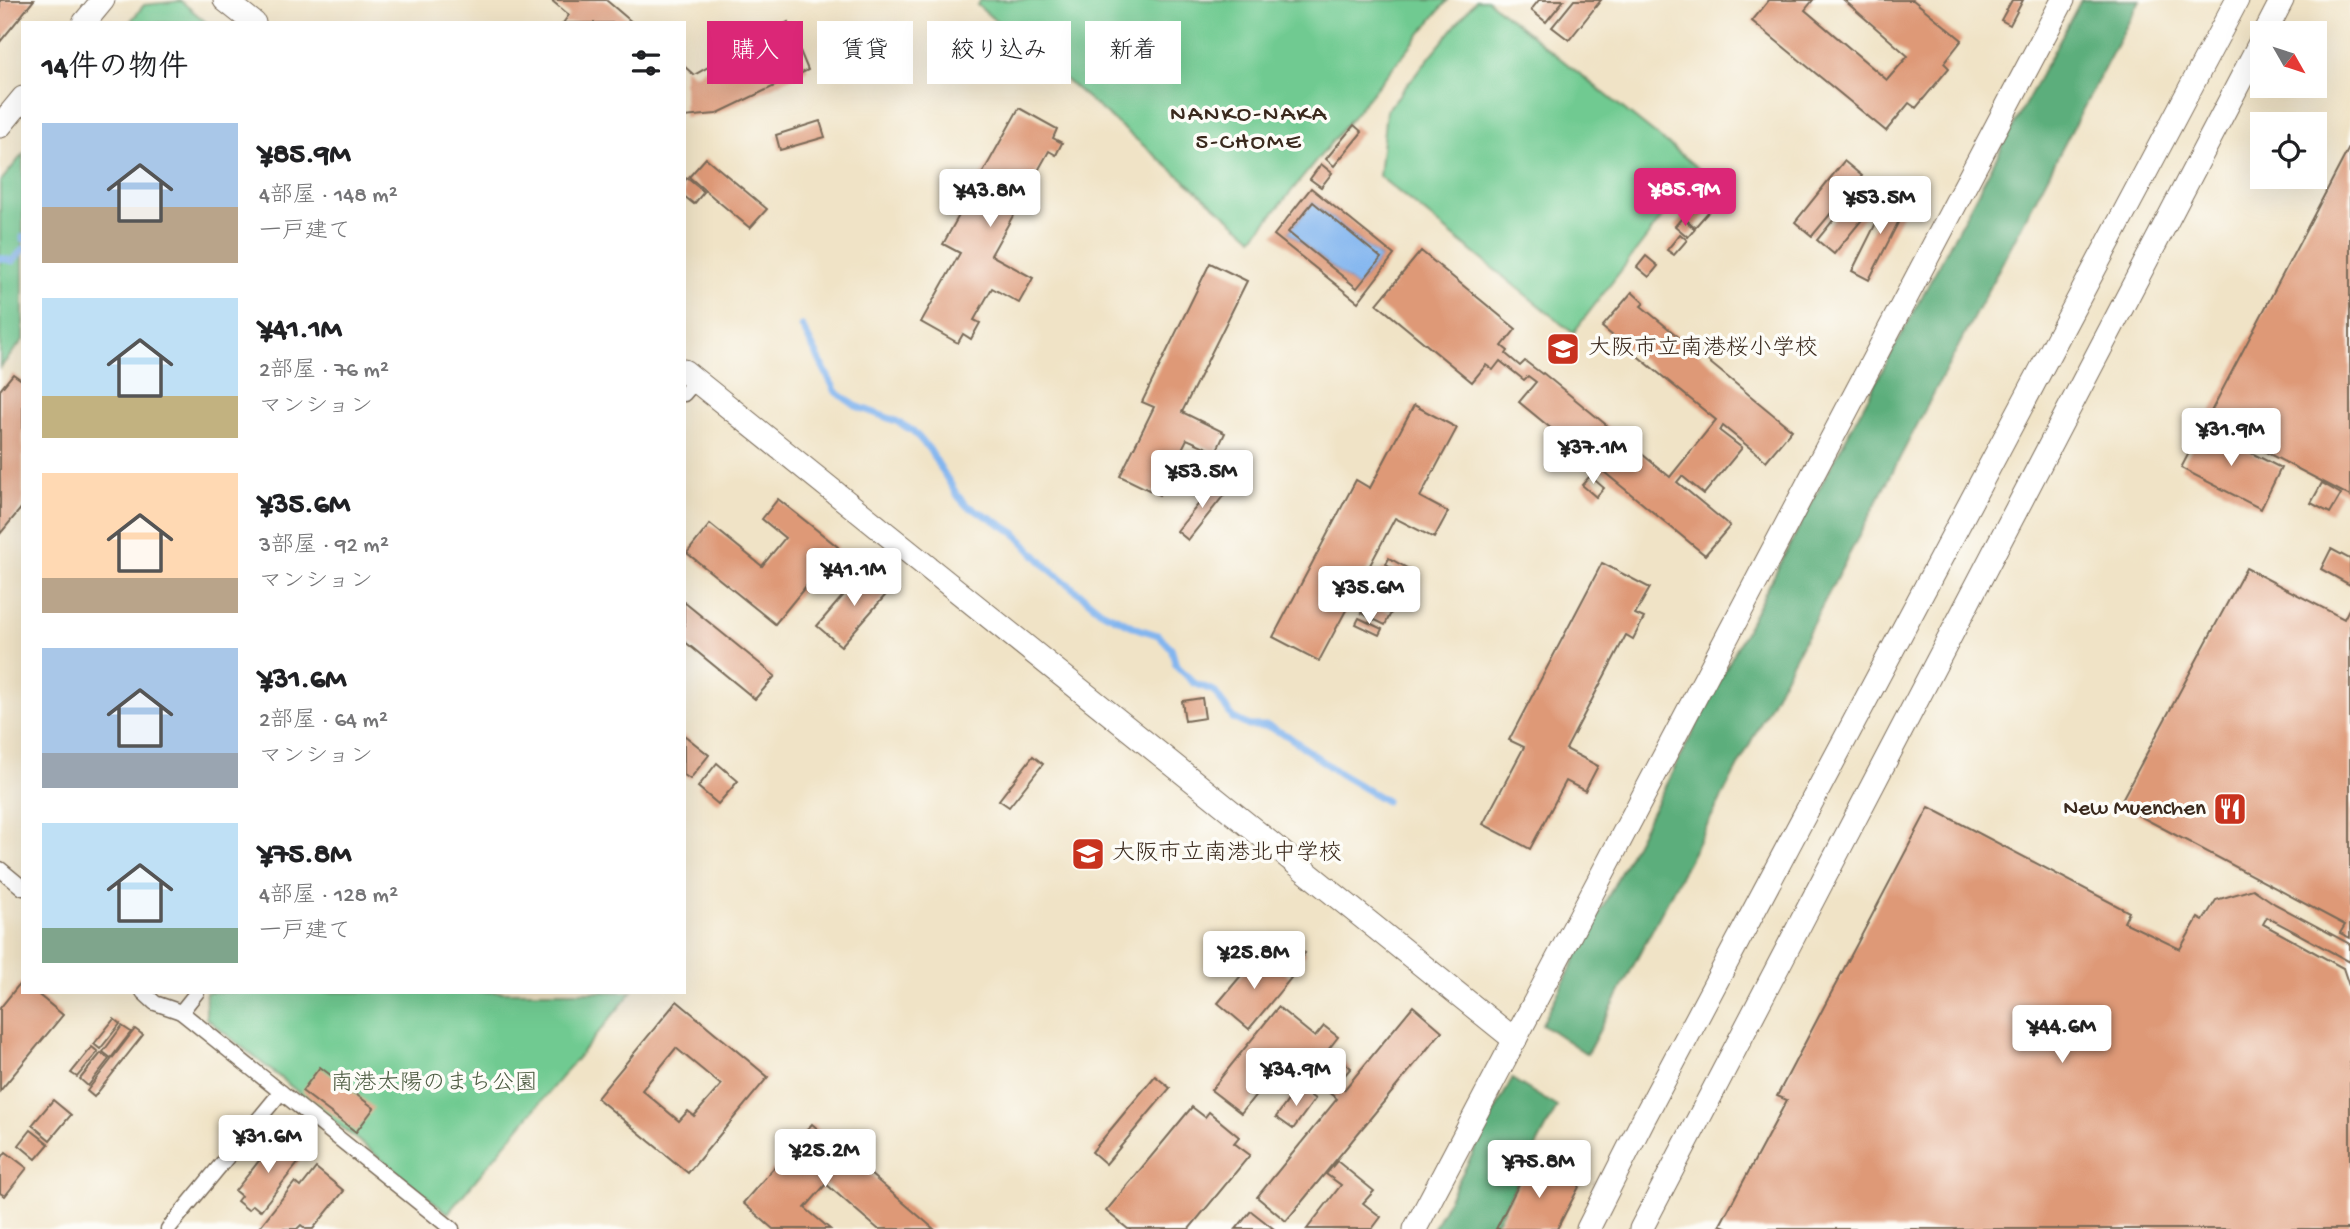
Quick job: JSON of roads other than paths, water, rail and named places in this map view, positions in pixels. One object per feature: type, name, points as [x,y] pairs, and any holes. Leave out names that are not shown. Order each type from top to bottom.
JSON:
[{"type":"street","points":[[86,21],[103,0]]},
{"type":"street","points":[[225,0],[251,21]]},
{"type":"street","points":[[1415,1229],[2063,0]]},
{"type":"street","points":[[1588,1229],[1644,1118],[2237,0]]},
{"type":"street","points":[[2271,21],[2282,0]]},
{"type":"street","points":[[1641,1229],[2250,62]]},
{"type":"street","points":[[0,126],[21,100]]},
{"type":"street","points":[[688,381],[1515,1040]]},
{"type":"street","points":[[0,869],[21,886]]},
{"type":"street","points":[[145,994],[155,1003],[181,1012],[452,1229]]},
{"type":"street","points":[[181,1012],[195,994]]},
{"type":"street","points":[[168,1229],[281,1092]]},
{"type":"water","points":[[1313,202],[1381,258],[1357,288],[1288,232]]},
{"type":"waterway","points":[[0,258],[13,261],[21,251]]},
{"type":"waterway","points":[[802,326],[836,392],[856,406],[896,421],[913,431],[929,449],[957,495],[967,506],[1015,533],[1047,567],[1101,611],[1158,635],[1171,648],[1176,665],[1194,683],[1214,691],[1233,718],[1249,726],[1267,726],[1288,736],[1340,774],[1386,801]]},
{"type":"place","name":"大阪市立南港桜小学校","points":[[1563,349]]},
{"type":"place","name":"New Muenchen","points":[[2230,809]]},
{"type":"place","name":"大阪市立南港北中学校","points":[[1088,854]]},
{"type":"district","name":"NANKO-NAKA 5-CHOME","points":[[1249,129]]},
{"type":"park label","name":"南港太陽のまち公園","points":[[434,1084]]}]
